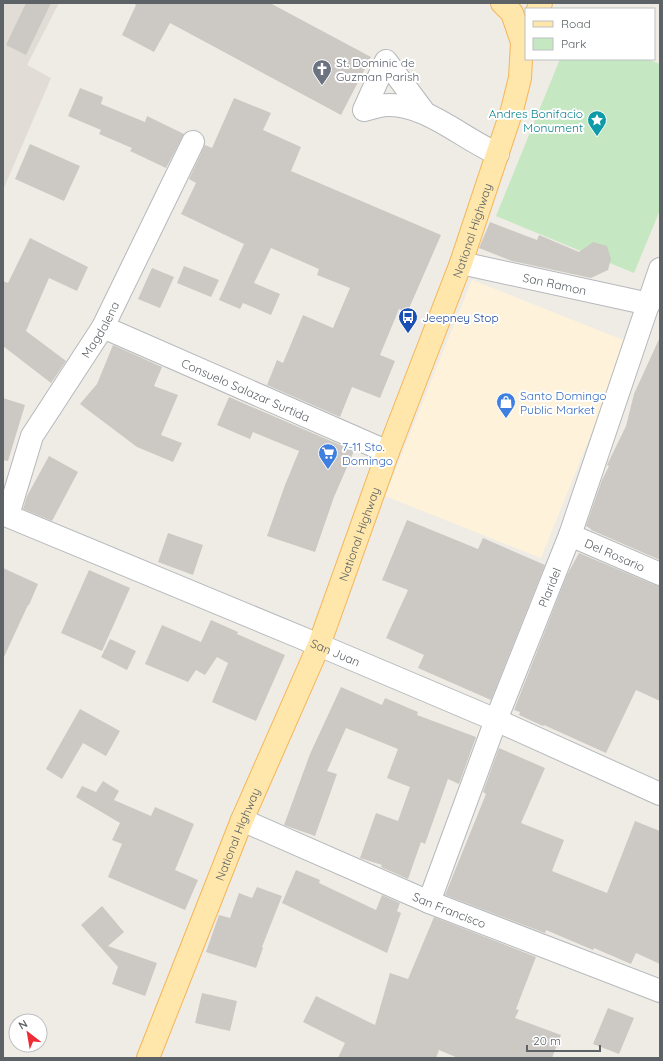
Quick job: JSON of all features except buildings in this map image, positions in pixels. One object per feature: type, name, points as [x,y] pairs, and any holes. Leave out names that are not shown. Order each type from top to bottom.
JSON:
[{"type":"main road","name":"National Highway","points":[[148,1058],[242,820],[319,645],[388,452],[461,263],[498,154],[514,104],[520,78],[524,38],[512,13],[502,3]]},
{"type":"street","points":[[424,112],[483,148],[498,154]]},
{"type":"street","name":"Magdalena","points":[[5,515],[32,436],[103,327],[193,142]]},
{"type":"street","name":"San Ramon","points":[[461,263],[649,304]]},
{"type":"street","name":"Plaridel","points":[[429,902],[496,720],[570,534],[660,269]]},
{"type":"street","name":"Consuelo Salazar Surtida","points":[[103,327],[388,452]]},
{"type":"street","name":"San Juan","points":[[5,515],[496,720],[660,794]]},
{"type":"street","name":"Del Rosario","points":[[570,534],[660,574]]},
{"type":"street","name":"San Francisco","points":[[242,820],[429,902],[660,991]]},
{"type":"shaded area","points":[[3,3],[59,3],[27,65],[51,78],[3,190]]},
{"type":"shaded area","name":"Santo Domingo Public Market","points":[[472,280],[628,342],[541,558],[385,496]]},
{"type":"green space","points":[[560,60],[650,60],[660,64],[660,210],[634,273],[496,216]]},
{"type":"place","name":"St. Dominic de Guzman Parish","points":[[322,86]]},
{"type":"place","name":"Andres Bonifacio Monument","points":[[597,137]]},
{"type":"place","name":"Jeepney Stop","points":[[408,334]]},
{"type":"place","name":"Santo Domingo Public Market","points":[[506,419]]},
{"type":"place","name":"7-11 Sto. Domingo","points":[[328,470]]}]
